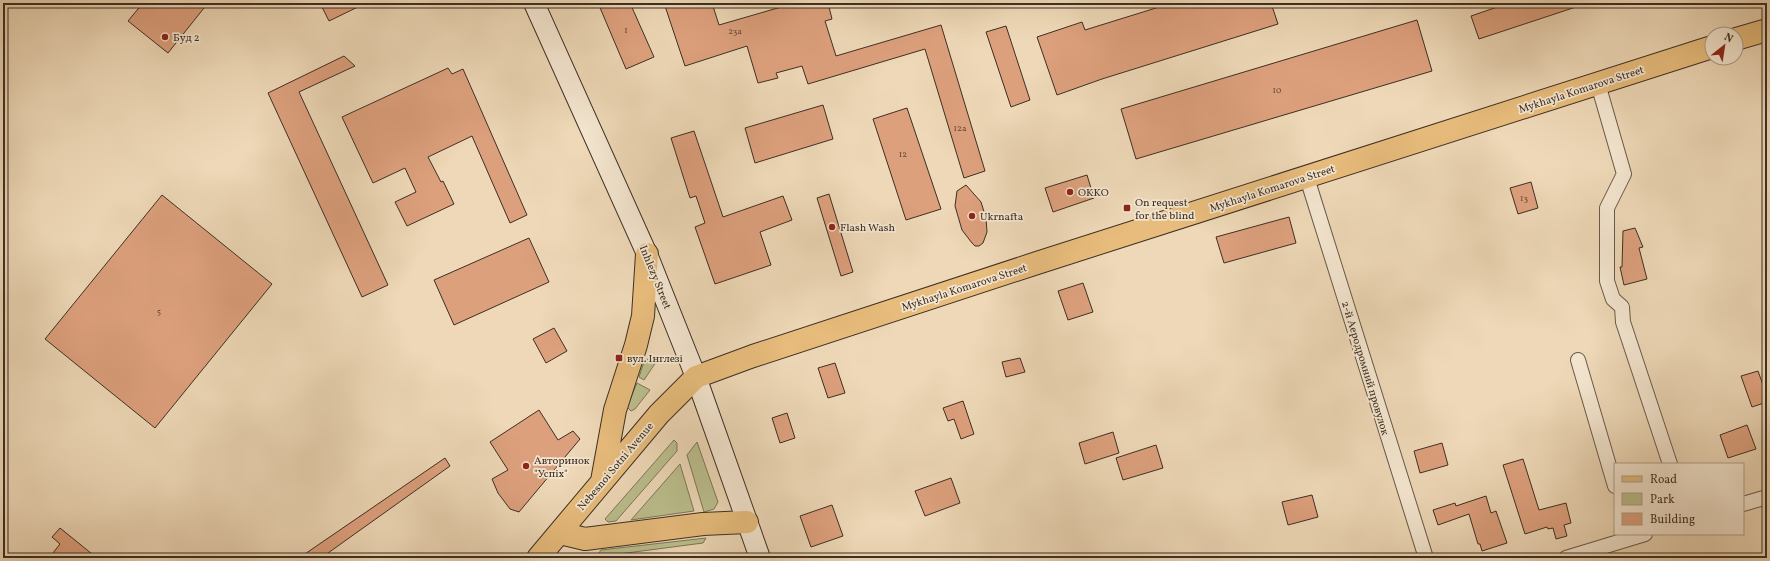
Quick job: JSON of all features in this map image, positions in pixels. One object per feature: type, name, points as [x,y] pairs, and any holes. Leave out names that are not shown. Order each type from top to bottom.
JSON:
[{"type":"main road","name":"Inhlezy Street","points":[[534,3],[647,254],[696,377],[760,558]]},
{"type":"main road","points":[[1744,37],[1767,30]]},
{"type":"main road","name":"Mykhayla Komarova Street","points":[[696,377],[791,343],[1037,263],[1307,178],[1704,50]]},
{"type":"main road","points":[[602,482],[615,410],[636,345],[643,316],[647,254]]},
{"type":"main road","name":"Nebesnoi Sotni Avenue","points":[[538,558],[659,414],[696,377]]},
{"type":"main road","points":[[560,533],[585,539],[703,524],[747,522]]},
{"type":"street","points":[[1598,84],[1624,174],[1607,208],[1607,281],[1613,299],[1622,307],[1623,322],[1670,463]]},
{"type":"street","name":"2-й Аеродромний провулок","points":[[1307,178],[1426,558]]},
{"type":"street","points":[[1578,360],[1614,483]]},
{"type":"street","points":[[1744,504],[1767,497]]},
{"type":"street","points":[[1566,558],[1629,536]]},
{"type":"green space","points":[[648,359],[656,362],[644,380],[639,377],[644,362]]},
{"type":"green space","points":[[637,383],[650,390],[635,409],[631,411],[627,407]]},
{"type":"green space","points":[[674,440],[677,443],[677,451],[616,521],[608,522],[605,519]]},
{"type":"green space","points":[[697,442],[718,502],[714,509],[704,512],[687,455]]},
{"type":"green space","points":[[680,464],[694,511],[631,520]]},
{"type":"green space","points":[[706,538],[703,543],[596,557],[601,550]]},
{"type":"building","name":"Буд 2","points":[[143,3],[208,3],[168,53],[128,21]]},
{"type":"building","points":[[320,3],[366,3],[329,21]]},
{"type":"building","points":[[598,3],[630,3],[654,57],[626,69]]},
{"type":"building","points":[[664,3],[712,3],[719,25],[795,3],[828,3],[832,19],[825,21],[836,56],[941,25],[985,171],[964,178],[925,49],[808,84],[802,66],[776,73],[778,78],[758,83],[747,46],[685,66]]},
{"type":"building","points":[[1172,3],[1271,3],[1278,24],[1102,79],[1057,95],[1037,37],[1082,22],[1085,30]]},
{"type":"building","points":[[1509,3],[1582,3],[1582,5],[1479,39],[1471,16]]},
{"type":"building","points":[[1417,20],[1432,71],[1136,159],[1121,109]]},
{"type":"building","points":[[1006,26],[1030,100],[1011,107],[986,32]]},
{"type":"building","points":[[344,56],[355,66],[299,92],[388,285],[362,297],[268,93]]},
{"type":"building","points":[[448,68],[452,74],[463,69],[527,215],[510,223],[472,136],[428,157],[441,182],[443,181],[454,204],[407,226],[395,202],[416,192],[405,168],[373,183],[342,117]]},
{"type":"building","points":[[823,105],[833,139],[755,163],[745,128]]},
{"type":"building","points":[[907,108],[941,209],[906,220],[873,119]]},
{"type":"building","points":[[694,131],[723,217],[783,196],[792,220],[760,232],[771,265],[715,284],[695,227],[705,223],[696,196],[690,198],[671,138]]},
{"type":"building","name":"OKKO","points":[[1087,175],[1094,198],[1053,212],[1045,188]]},
{"type":"building","points":[[1531,182],[1538,208],[1518,214],[1510,188]]},
{"type":"building","name":"Ukrnafta","points":[[966,185],[981,202],[986,218],[987,232],[983,243],[979,246],[975,246],[962,230],[955,206],[957,191]]},
{"type":"building","name":"Flash Wash","points":[[829,194],[853,272],[841,276],[817,198]]},
{"type":"building","points":[[162,195],[272,284],[155,428],[45,339]]},
{"type":"building","points":[[1289,217],[1296,243],[1224,263],[1216,237]]},
{"type":"building","points":[[1635,228],[1643,247],[1639,248],[1647,279],[1624,285],[1620,267],[1622,267],[1623,231]]},
{"type":"building","points":[[529,238],[549,282],[454,325],[434,280]]},
{"type":"building","points":[[1083,283],[1093,312],[1068,320],[1058,291]]},
{"type":"building","points":[[554,328],[567,351],[546,363],[533,339]]},
{"type":"building","points":[[1020,358],[1025,372],[1006,377],[1002,362]]},
{"type":"building","points":[[835,363],[845,393],[828,398],[818,368]]},
{"type":"building","points":[[1758,371],[1767,396],[1767,402],[1752,407],[1741,376]]},
{"type":"building","points":[[963,401],[974,434],[961,439],[954,419],[948,421],[943,408]]},
{"type":"building","points":[[539,410],[558,440],[573,431],[580,439],[519,512],[510,509],[498,493],[492,479],[508,470],[490,442]]},
{"type":"building","points":[[787,413],[795,438],[780,443],[772,418]]},
{"type":"building","points":[[1747,425],[1756,449],[1728,458],[1720,435]]},
{"type":"building","points":[[1113,432],[1119,453],[1085,464],[1079,443]]},
{"type":"building","points":[[1442,443],[1448,465],[1420,473],[1414,451]]},
{"type":"building","points":[[1156,445],[1163,468],[1123,480],[1116,458]]},
{"type":"building","points":[[445,458],[450,466],[321,558],[299,558]]},
{"type":"building","points":[[1523,459],[1539,510],[1566,503],[1571,523],[1564,525],[1567,536],[1556,539],[1553,528],[1548,529],[1547,527],[1525,534],[1503,465]]},
{"type":"building","points":[[951,478],[960,503],[925,516],[915,491]]},
{"type":"building","points":[[1312,495],[1318,517],[1288,525],[1282,502]]},
{"type":"building","points":[[1486,496],[1491,513],[1496,511],[1507,543],[1482,551],[1480,544],[1478,544],[1469,514],[1438,525],[1433,510],[1455,503],[1456,506]]},
{"type":"building","points":[[832,505],[843,536],[811,547],[800,516]]},
{"type":"building","points":[[60,528],[97,558],[49,558],[60,544],[52,537]]},
{"type":"place","name":"Буд 2","points":[[165,37]]},
{"type":"place","name":"OKKO","points":[[1070,192]]},
{"type":"place","name":"On request for the blind","points":[[1127,208]]},
{"type":"place","name":"Ukrnafta","points":[[972,216]]},
{"type":"place","name":"Flash Wash","points":[[832,227]]},
{"type":"place","name":"вул. Інглезі","points":[[619,358]]},
{"type":"place","name":"Авторинок \"Успіх\"","points":[[526,466]]}]
